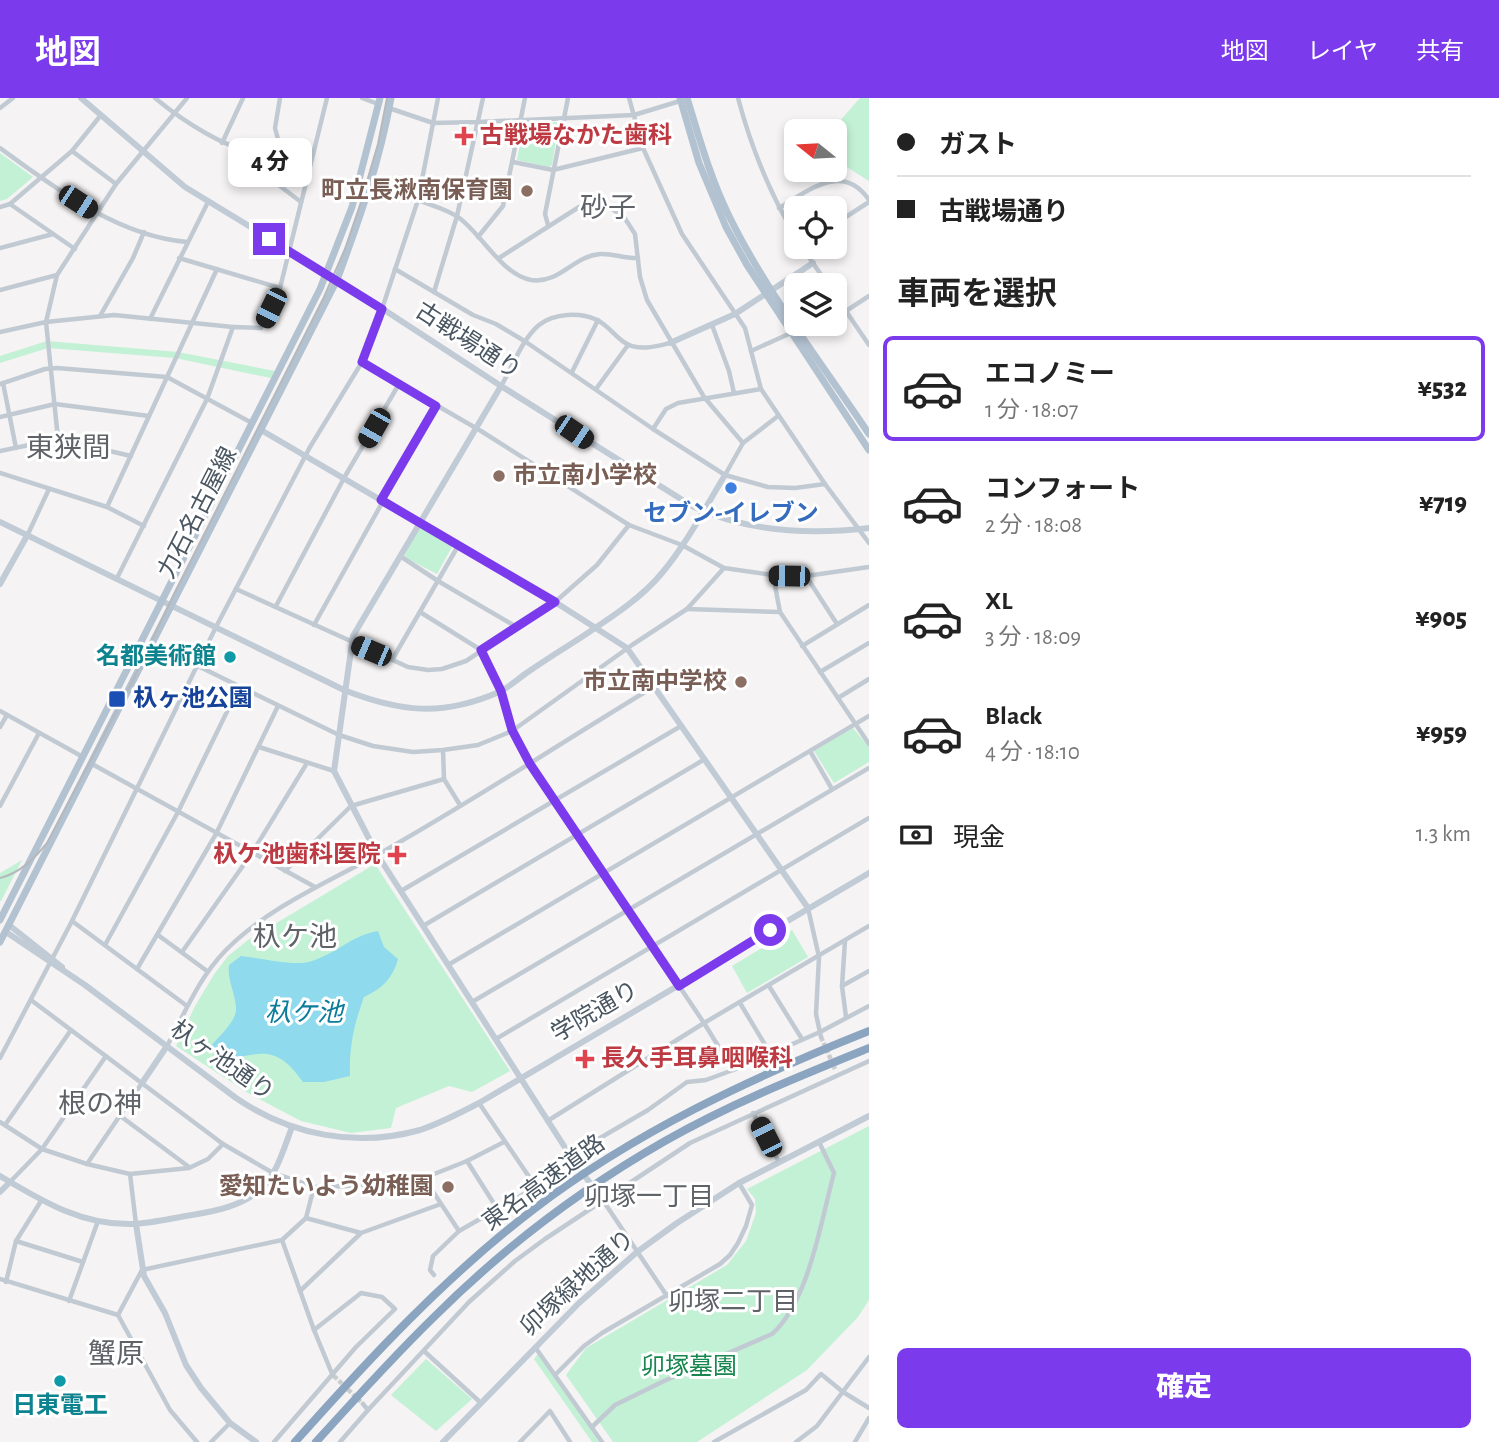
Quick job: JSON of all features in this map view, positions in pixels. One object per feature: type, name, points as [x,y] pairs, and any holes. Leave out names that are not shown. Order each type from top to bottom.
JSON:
[{"type":"highway","name":"東名高速道路","points":[[295,1442],[424,1304],[504,1233],[564,1187],[660,1127],[709,1101],[806,1056],[869,1031]]},
{"type":"highway","name":"東名高速道路","points":[[316,1442],[434,1317],[514,1246],[580,1196],[666,1140],[811,1071],[869,1048]]},
{"type":"main road","name":"力石名古屋線","points":[[0,942],[337,280],[363,208],[391,98]]},
{"type":"main road","points":[[685,99],[699,163],[722,217],[747,265],[769,291],[869,434]]},
{"type":"main road","name":"力石名古屋線","points":[[0,919],[253,424],[326,273],[352,207],[380,101]]},
{"type":"main road","points":[[769,291],[784,319]]},
{"type":"main road","points":[[794,336],[869,450]]},
{"type":"main road","points":[[0,919],[5,928]]},
{"type":"street","points":[[0,108],[5,100],[13,98]]},
{"type":"street","name":"古戦場通り","points":[[81,98],[185,187],[326,273],[658,486],[703,511],[723,519],[764,528],[869,528]]},
{"type":"street","points":[[155,98],[174,114],[222,143],[262,151],[279,145]]},
{"type":"street","points":[[58,439],[46,323],[57,275],[116,184],[187,98]]},
{"type":"street","points":[[222,143],[243,98]]},
{"type":"street","points":[[280,98],[275,124],[284,162],[280,186],[283,191],[301,202]]},
{"type":"street","points":[[0,332],[46,323],[114,315],[261,328],[280,288],[327,98]]},
{"type":"street","points":[[362,98],[380,101]]},
{"type":"street","points":[[0,1058],[138,790],[216,627],[305,457],[362,362],[418,200],[438,98]]},
{"type":"street","points":[[434,292],[457,216],[483,98]]},
{"type":"street","points":[[478,237],[503,206],[525,98]]},
{"type":"street","points":[[548,225],[545,214],[568,98]]},
{"type":"street","points":[[629,98],[643,148],[682,234],[745,328],[761,389],[825,484],[869,543]]},
{"type":"street","points":[[738,98],[746,129],[784,217]]},
{"type":"street","points":[[389,108],[433,123],[521,121],[634,115],[685,99]]},
{"type":"street","points":[[0,207],[10,204],[72,151],[101,115]]},
{"type":"street","points":[[0,148],[96,214],[169,241],[187,242]]},
{"type":"street","points":[[513,162],[554,170],[643,148]]},
{"type":"street","points":[[72,151],[116,184]]},
{"type":"street","points":[[779,208],[824,182],[849,183],[861,188],[869,201],[847,216]]},
{"type":"street","points":[[418,200],[457,216],[517,275],[537,280],[554,278],[586,257],[600,254],[638,258]]},
{"type":"street","points":[[150,319],[208,202]]},
{"type":"street","points":[[10,204],[75,249]]},
{"type":"street","points":[[499,258],[579,207],[589,204],[612,209],[631,224],[635,234],[640,277],[647,300],[670,343],[704,397],[743,443]]},
{"type":"street","points":[[99,316],[133,258],[144,232]]},
{"type":"street","points":[[0,248],[53,234]]},
{"type":"street","points":[[179,258],[280,288]]},
{"type":"street","points":[[810,259],[820,273]]},
{"type":"street","points":[[667,1296],[572,1158],[377,855],[334,771],[344,690],[353,636],[526,342],[538,326],[555,317],[571,315],[598,320],[628,345],[655,347],[735,314],[813,263]]},
{"type":"street","points":[[107,508],[217,269]]},
{"type":"street","points":[[395,269],[473,315],[496,324],[526,342],[725,475],[768,487],[796,488],[825,484]]},
{"type":"street","points":[[0,290],[57,275]]},
{"type":"street","points":[[847,310],[869,296]]},
{"type":"street","points":[[847,312],[869,345]]},
{"type":"street","points":[[572,372],[598,320]]},
{"type":"street","points":[[712,325],[734,393]]},
{"type":"street","points":[[117,579],[208,399],[233,327]]},
{"type":"street","points":[[751,351],[784,335]]},
{"type":"street","points":[[596,390],[628,345]]},
{"type":"street","points":[[362,362],[475,428],[629,525],[682,545],[724,568],[773,576],[806,576],[869,567]]},
{"type":"street","points":[[16,448],[1,384],[51,369],[167,377],[253,424]]},
{"type":"street","points":[[276,606],[344,478],[399,384]]},
{"type":"street","points":[[653,429],[666,410],[678,403],[761,389]]},
{"type":"street","points":[[0,417],[55,404],[149,416]]},
{"type":"street","points":[[314,625],[381,500],[436,406]]},
{"type":"street","points":[[0,522],[344,690],[380,703],[421,709],[461,705],[501,691],[595,627],[661,575],[743,443],[778,416]]},
{"type":"street","points":[[261,430],[555,602],[627,648],[808,908],[819,957],[816,1014],[821,1035]]},
{"type":"street","points":[[0,451],[58,439],[131,456]]},
{"type":"street","points":[[0,473],[107,508],[144,526]]},
{"type":"street","points":[[0,584],[3,571],[28,534],[49,489]]},
{"type":"street","points":[[236,589],[408,667],[442,669],[466,661],[555,602],[597,565],[629,525]]},
{"type":"street","points":[[392,660],[458,546]]},
{"type":"street","points":[[400,556],[515,626]]},
{"type":"street","points":[[198,666],[339,735],[373,746],[413,752],[478,745],[512,730],[687,609],[724,568]]},
{"type":"street","points":[[773,576],[780,612],[869,744]]},
{"type":"street","points":[[806,576],[837,624]]},
{"type":"street","points":[[802,646],[869,605]]},
{"type":"street","points":[[687,609],[780,612]]},
{"type":"street","points":[[419,612],[481,650],[501,691],[512,730],[530,764],[733,1070]]},
{"type":"street","points":[[820,672],[869,643]]},
{"type":"street","points":[[838,698],[869,679]]},
{"type":"street","points":[[87,1164],[167,1046],[207,971],[224,951],[252,928],[315,887],[377,855],[655,686]]},
{"type":"street","points":[[105,945],[178,812],[239,687]]},
{"type":"street","points":[[137,969],[216,834],[278,706]]},
{"type":"street","points":[[0,711],[83,757]]},
{"type":"street","points":[[0,727],[7,715]]},
{"type":"street","points":[[447,965],[869,716]]},
{"type":"street","points":[[401,891],[682,725]]},
{"type":"street","points":[[0,806],[38,733]]},
{"type":"street","points":[[259,747],[334,771]]},
{"type":"street","points":[[443,750],[444,779],[460,805]]},
{"type":"street","points":[[810,751],[832,789]]},
{"type":"street","points":[[423,926],[706,759]]},
{"type":"street","points":[[182,952],[251,853],[307,763]]},
{"type":"street","points":[[92,764],[315,887]]},
{"type":"street","points":[[472,1002],[869,768]]},
{"type":"street","points":[[285,871],[351,806],[444,779]]},
{"type":"street","points":[[496,1039],[869,818]]},
{"type":"street","name":"学院通り","points":[[522,1079],[869,873]]},
{"type":"street","points":[[72,921],[187,1006]]},
{"type":"street","points":[[549,1120],[704,1023],[869,926]]},
{"type":"street","name":"杁ヶ池通り","points":[[5,928],[246,1105],[292,1127],[326,1136],[373,1139],[422,1129],[479,1103],[522,1079]]},
{"type":"street","points":[[158,935],[207,971]]},
{"type":"street","points":[[845,940],[842,986],[846,1017]]},
{"type":"street","points":[[842,986],[869,971]]},
{"type":"street","points":[[769,986],[802,1039]]},
{"type":"street","points":[[31,1000],[223,1144],[273,1174],[314,1187],[424,1178],[467,1161],[504,1142]]},
{"type":"street","points":[[740,1003],[771,1054]]},
{"type":"street","points":[[434,1275],[430,1270],[433,1256],[459,1231],[536,1187],[572,1158],[687,1082],[706,1080],[802,1039],[821,1035],[846,1017],[869,1006]]},
{"type":"street","points":[[71,1030],[2,1124],[43,1149],[87,1164],[130,1174],[189,1168],[208,1159],[223,1144]]},
{"type":"street","points":[[0,1192],[43,1149],[107,1056]]},
{"type":"street","points":[[340,1442],[469,1301],[515,1261],[690,1143],[817,1086],[836,1072],[869,1061]]},
{"type":"street","points":[[479,1103],[536,1187]]},
{"type":"street","points":[[753,1113],[779,1161]]},
{"type":"street","points":[[119,1115],[189,1168]]},
{"type":"street","name":"卯塚緑地通り","points":[[447,1441],[535,1347],[599,1284],[637,1252],[739,1183],[869,1116]]},
{"type":"street","points":[[0,1176],[41,1201],[69,1214],[98,1221],[136,1224],[198,1214],[239,1204],[262,1188],[273,1174],[292,1127]]},
{"type":"street","points":[[592,1427],[615,1405],[772,1334],[785,1323],[802,1291],[834,1173],[818,1141]]},
{"type":"street","points":[[467,1161],[498,1210]]},
{"type":"street","points":[[130,1174],[142,1270],[165,1313],[186,1365],[230,1423],[256,1442]]},
{"type":"street","points":[[424,1178],[459,1231]]},
{"type":"street","points":[[555,1374],[602,1333],[720,1264],[738,1243],[747,1226],[752,1205],[739,1183]]},
{"type":"street","points":[[118,1315],[142,1270],[282,1240],[306,1218],[314,1187]]},
{"type":"street","points":[[6,1282],[16,1241],[41,1201]]},
{"type":"street","points":[[300,1290],[360,1233],[441,1204]]},
{"type":"street","points":[[306,1218],[360,1233]]},
{"type":"street","points":[[69,1301],[98,1221]]},
{"type":"street","points":[[282,1240],[333,1376]]},
{"type":"street","points":[[16,1241],[83,1262]]},
{"type":"street","points":[[0,1279],[118,1315],[170,1410],[197,1442]]},
{"type":"street","points":[[274,1442],[356,1348],[395,1310],[382,1297],[361,1293],[314,1330]]},
{"type":"street","points":[[535,1347],[601,1442]]},
{"type":"street","points":[[424,1351],[481,1404]]},
{"type":"street","points":[[796,1442],[817,1426],[869,1357]]},
{"type":"street","points":[[714,1442],[806,1390],[821,1374],[869,1408]]},
{"type":"street","points":[[363,1405],[368,1410]]},
{"type":"street","points":[[520,1442],[550,1411],[570,1442]]},
{"type":"street","points":[[855,1442],[869,1418]]},
{"type":"street","points":[[211,1442],[230,1423]]},
{"type":"street","points":[[527,1434],[533,1442]]},
{"type":"street","points":[[728,1434],[732,1442]]},
{"type":"green space","points":[[860,98],[869,98],[869,181],[847,166],[847,119],[842,119]]},
{"type":"green space","points":[[559,122],[552,165],[549,167],[517,160],[524,124]]},
{"type":"green space","points":[[0,153],[33,177],[7,199],[0,201]]},
{"type":"green space","points":[[47,341],[178,352],[275,371],[271,378],[175,358],[48,348],[0,363],[0,356]]},
{"type":"green space","points":[[418,528],[453,545],[437,574],[404,557]]},
{"type":"green space","points":[[853,728],[869,747],[869,762],[834,783],[814,751]]},
{"type":"green space","points":[[22,860],[1,901],[0,901],[0,873]]},
{"type":"green space","points":[[375,864],[510,1071],[472,1092],[449,1086],[396,1108],[391,1128],[351,1133],[301,1121],[248,1093],[176,1046],[195,1006],[228,956],[248,940]]},
{"type":"green space","points":[[792,930],[808,957],[747,993],[732,966]]},
{"type":"green space","name":"卯塚墓園","points":[[869,1126],[869,1300],[858,1317],[807,1370],[697,1442],[613,1442],[566,1375],[586,1348],[727,1265],[746,1241],[756,1213],[755,1199],[747,1189]]},
{"type":"green space","points":[[538,1354],[599,1442],[592,1442],[534,1359]]},
{"type":"green space","points":[[426,1359],[472,1399],[436,1431],[391,1395]]},
{"type":"water","name":"杁ケ池","points":[[378,931],[384,947],[398,959],[386,982],[364,997],[353,1036],[350,1076],[324,1082],[303,1082],[279,1058],[262,1054],[228,1060],[211,1046],[235,1014],[236,1003],[229,977],[229,965],[241,956],[302,963],[322,957],[358,937]]},
{"type":"tunnel","points":[[821,1037],[835,1069]]},
{"type":"tunnel","points":[[334,1376],[363,1404]]},
{"type":"tram line","points":[[0,878],[26,865],[47,843],[133,680],[324,297],[360,205],[378,144],[387,98]]},
{"type":"place","name":"古戦場なかた歯科","points":[[464,136]]},
{"type":"place","name":"町立長湫南保育園","points":[[527,191]]},
{"type":"place","name":"市立南小学校","points":[[499,476]]},
{"type":"place","name":"セブン-イレブン","points":[[731,488]]},
{"type":"place","name":"名都美術館","points":[[230,657]]},
{"type":"place","name":"市立南中学校","points":[[741,682]]},
{"type":"place","name":"杁ヶ池公園","points":[[117,699]]},
{"type":"place","name":"杁ケ池歯科医院","points":[[397,855]]},
{"type":"place","name":"長久手耳鼻咽喉科","points":[[585,1059]]},
{"type":"place","name":"愛知たいよう幼稚園","points":[[448,1187]]},
{"type":"place","name":"日東電工","points":[[60,1381]]},
{"type":"district","name":"砂子","points":[[608,209]]},
{"type":"district","name":"東狭間","points":[[68,449]]},
{"type":"district","name":"杁ケ池","points":[[295,938]]},
{"type":"district","name":"根の神","points":[[100,1105]]},
{"type":"district","name":"卯塚一丁目","points":[[649,1197]]},
{"type":"district","name":"卯塚二丁目","points":[[733,1302]]},
{"type":"district","name":"蟹原","points":[[116,1355]]},
{"type":"route","points":[[269,239],[382,309],[362,362],[436,406],[381,500],[555,602],[481,650],[501,691],[512,730],[530,764],[679,986],[770,930]]}]
